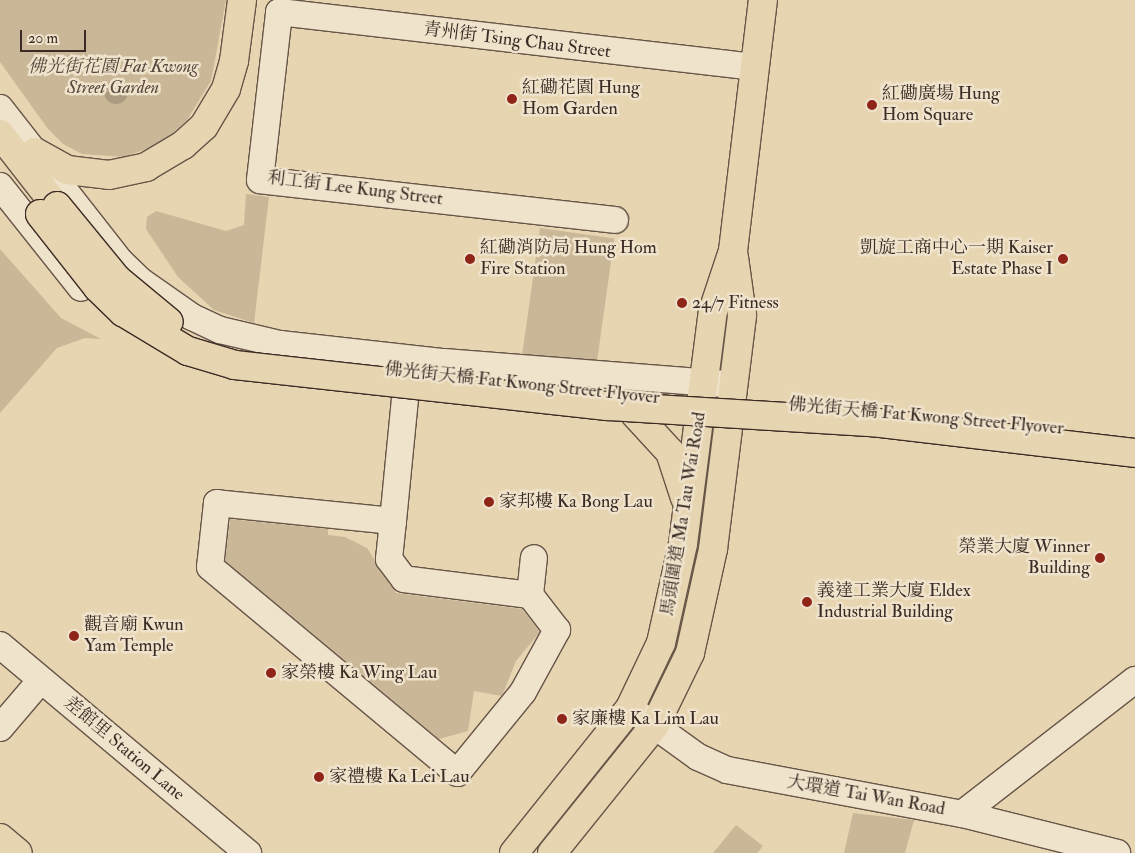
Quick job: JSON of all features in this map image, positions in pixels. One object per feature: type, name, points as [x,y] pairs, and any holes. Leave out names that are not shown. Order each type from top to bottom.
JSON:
[{"type":"main road","points":[[36,152],[67,170],[109,175],[146,167],[184,146],[204,126],[226,89],[234,61],[242,0]]},
{"type":"main road","name":"馬頭圍道 Ma Tau Wai Road","points":[[514,853],[630,708],[662,643],[678,578],[713,311],[733,251],[763,0]]},
{"type":"main road","name":"佛光街天橋 Fat Kwong Street Flyover","points":[[0,134],[98,288],[123,312],[181,348],[235,365],[607,406],[863,421],[1135,452]]},
{"type":"main road","name":"佛光街天橋 Fat Kwong Street Flyover","points":[[0,163],[117,279],[152,310],[202,339],[241,352],[566,390],[862,409],[1135,438]]},
{"type":"main road","name":"馬頭圍道 Ma Tau Wai Road","points":[[552,853],[655,725],[683,672],[700,618],[713,549],[742,315],[733,251]]},
{"type":"main road","points":[[635,414],[670,452],[678,470],[688,512]]},
{"type":"main road","points":[[0,838],[18,853]]},
{"type":"street","name":"青州街 Tsing Chau Street","points":[[279,12],[755,67]]},
{"type":"street","name":"利工街 Lee Kung Street","points":[[279,12],[260,180],[615,220]]},
{"type":"street","points":[[0,108],[120,261],[142,282],[192,317],[220,330],[280,344],[452,363],[734,385]]},
{"type":"street","points":[[0,186],[84,292],[140,336],[171,353],[234,371],[407,384],[635,414],[700,415],[730,413],[848,418],[1135,448]]},
{"type":"street","points":[[407,384],[389,559],[404,579],[530,595]]},
{"type":"street","points":[[393,521],[217,503],[210,567],[457,773],[523,692],[557,630],[530,595],[534,558]]},
{"type":"street","name":"差館里 Station Lane","points":[[0,645],[248,853]]},
{"type":"street","points":[[0,728],[41,680]]},
{"type":"street","name":"大環道 Tai Wan Road","points":[[630,708],[698,757],[727,770],[962,814],[1135,680]]},
{"type":"street","points":[[962,814],[1117,853]]},
{"type":"green space","name":"佛光街花園 Fat Kwong Street Garden","points":[[0,0],[226,0],[211,81],[187,120],[160,144],[124,157],[82,154],[63,144],[48,129],[0,62]]},
{"type":"green space","points":[[246,194],[269,197],[254,323],[214,310],[178,277],[146,229],[147,217],[156,211],[226,231],[244,225]]},
{"type":"green space","points":[[540,228],[614,238],[597,364],[522,354]]},
{"type":"green space","points":[[0,249],[61,318],[101,339],[85,338],[57,348],[0,413]]},
{"type":"green space","points":[[230,519],[328,529],[328,535],[345,537],[367,548],[396,593],[522,609],[540,632],[516,661],[502,696],[474,691],[468,731],[439,739],[225,561]]},
{"type":"green space","points":[[853,813],[914,820],[905,853],[844,853]]},
{"type":"green space","points":[[736,825],[763,846],[757,853],[713,853]]},
{"type":"shaded area","points":[[116,80],[121,81],[127,87],[127,97],[121,103],[116,104],[111,103],[105,97],[104,92],[105,87],[111,81]]},
{"type":"place","name":"紅磡花園 Hung Hom Garden","points":[[512,99]]},
{"type":"place","name":"紅磡廣場 Hung Hom Square","points":[[872,105]]},
{"type":"place","name":"紅磡消防局 Hung Hom Fire Station","points":[[470,259]]},
{"type":"place","name":"凱旋工商中心一期 Kaiser Estate Phase I","points":[[1063,259]]},
{"type":"place","name":"24/7 Fitness","points":[[682,303]]},
{"type":"place","name":"家邦樓 Ka Bong Lau","points":[[489,502]]},
{"type":"place","name":"榮業大廈 Winner Building","points":[[1100,558]]},
{"type":"place","name":"義達工業大廈 Eldex Industrial Building","points":[[807,602]]},
{"type":"place","name":"觀音廟 Kwun Yam Temple","points":[[74,636]]},
{"type":"place","name":"家榮樓 Ka Wing Lau","points":[[271,673]]},
{"type":"place","name":"家廉樓 Ka Lim Lau","points":[[562,719]]},
{"type":"place","name":"家禮樓 Ka Lei Lau","points":[[319,777]]}]
